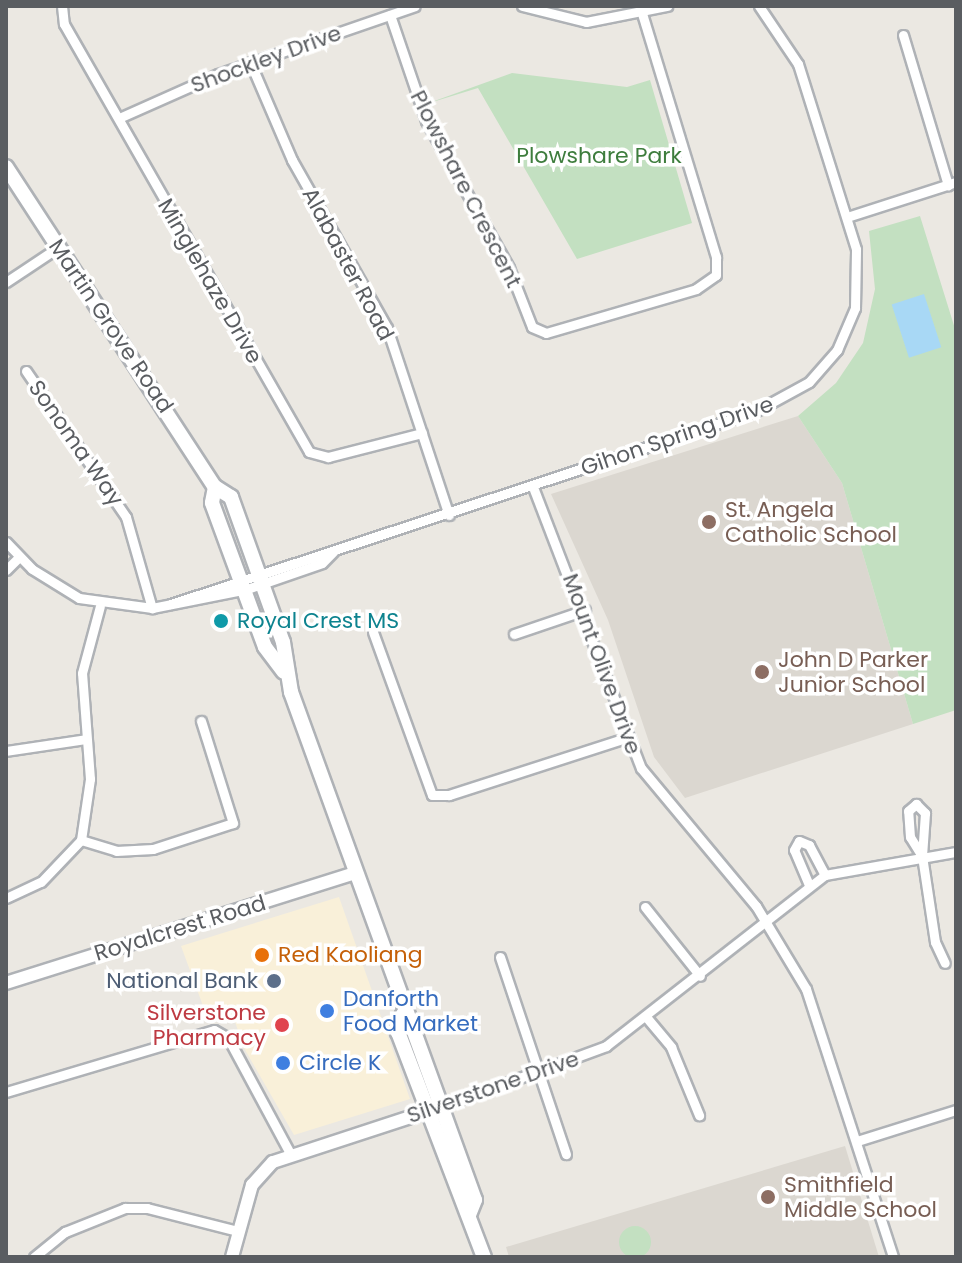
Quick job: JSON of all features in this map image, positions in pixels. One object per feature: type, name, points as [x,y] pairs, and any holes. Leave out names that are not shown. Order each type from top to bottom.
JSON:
[{"type":"main road","name":"Martin Grove Road","points":[[6,167],[215,487],[231,497],[262,577],[283,642],[285,672],[354,873],[403,1014],[417,1027],[475,1200],[469,1215]]},
{"type":"main road","name":"Martin Grove Road","points":[[215,487],[212,503],[245,583],[265,647],[285,672]]},
{"type":"main road","name":"Martin Grove Road","points":[[403,1014],[398,1032],[460,1206],[469,1215],[484,1257]]},
{"type":"street","name":"Minglehaze Drive","points":[[62,6],[64,24],[309,452],[328,457],[422,433]]},
{"type":"street","name":"Shockley Drive","points":[[119,118],[250,62],[415,6]]},
{"type":"street","points":[[522,6],[586,22],[642,14],[667,6]]},
{"type":"street","name":"Gihon Spring Drive","points":[[100,606],[152,608],[322,563],[333,552],[756,411],[809,382],[837,350],[855,308],[858,267],[847,217],[798,64],[759,6]]},
{"type":"street","name":"Plowshare Crescent","points":[[390,15],[426,121],[509,268],[532,327],[546,333],[696,289],[716,275],[716,257],[642,14]]},
{"type":"street","points":[[847,217],[952,184],[903,35]]},
{"type":"street","name":"Alabaster Road","points":[[250,62],[292,160],[387,328],[449,515]]},
{"type":"street","points":[[6,282],[57,248]]},
{"type":"street","name":"Sonoma Way","points":[[26,371],[126,517],[152,608]]},
{"type":"street","name":"Mount Olive Drive","points":[[533,487],[585,610],[626,738],[641,768],[764,921],[811,1001],[893,1257]]},
{"type":"street","points":[[6,542],[18,558],[68,593],[100,606],[82,673],[90,779],[81,840],[41,882],[6,898]]},
{"type":"street","points":[[6,570],[18,558]]},
{"type":"street","points":[[514,634],[585,610]]},
{"type":"street","points":[[373,632],[432,795],[449,795],[626,738]]},
{"type":"street","points":[[81,840],[116,851],[153,849],[233,823],[201,721]]},
{"type":"street","points":[[6,751],[86,739]]},
{"type":"street","points":[[922,856],[910,837],[908,811],[916,804],[925,813],[922,856],[935,942],[945,963]]},
{"type":"street","points":[[809,885],[794,850],[797,843],[809,845],[825,875]]},
{"type":"street","name":"Silverstone Drive","points":[[232,1257],[252,1185],[290,1153],[540,1075],[606,1046],[647,1018],[825,875],[956,852]]},
{"type":"street","name":"Royalcrest Road","points":[[6,983],[354,873]]},
{"type":"street","points":[[645,907],[700,976]]},
{"type":"street","points":[[500,957],[566,1154]]},
{"type":"street","points":[[647,1018],[671,1047],[699,1115]]},
{"type":"street","points":[[6,1092],[214,1030],[228,1038],[290,1153]]},
{"type":"street","points":[[857,1141],[956,1110]]},
{"type":"street","points":[[34,1257],[65,1232],[125,1208],[238,1231]]},
{"type":"shaded area","points":[[798,416],[842,483],[913,724],[685,798],[654,757],[608,620],[551,494]]},
{"type":"shaded area","points":[[339,897],[410,1099],[294,1135],[244,1048],[233,1016],[206,1014],[181,946]]},
{"type":"shaded area","name":"Smithfield Middle School","points":[[845,1146],[879,1257],[509,1257],[506,1247]]},
{"type":"green space","name":"Plowshare Park","points":[[512,73],[627,87],[650,80],[692,223],[577,259],[478,88],[426,104]]},
{"type":"green space","points":[[920,216],[956,332],[956,710],[913,724],[842,483],[798,416],[836,383],[863,343],[875,289],[869,231]]},
{"type":"green space","points":[[635,1226],[646,1231],[651,1242],[646,1253],[635,1258],[624,1253],[619,1242],[624,1231]]},
{"type":"water","points":[[924,294],[941,347],[909,358],[892,305]]},
{"type":"place","name":"St. Angela Catholic School","points":[[709,522]]},
{"type":"place","name":"Royal Crest MS","points":[[221,621]]},
{"type":"place","name":"John D Parker Junior School","points":[[762,672]]},
{"type":"place","name":"Red Kaoliang","points":[[262,955]]},
{"type":"place","name":"National Bank","points":[[274,981]]},
{"type":"place","name":"Danforth Food Market","points":[[327,1011]]},
{"type":"place","name":"Silverstone Pharmacy","points":[[282,1025]]},
{"type":"place","name":"Circle K","points":[[283,1063]]},
{"type":"place","name":"Smithfield Middle School","points":[[768,1197]]}]
